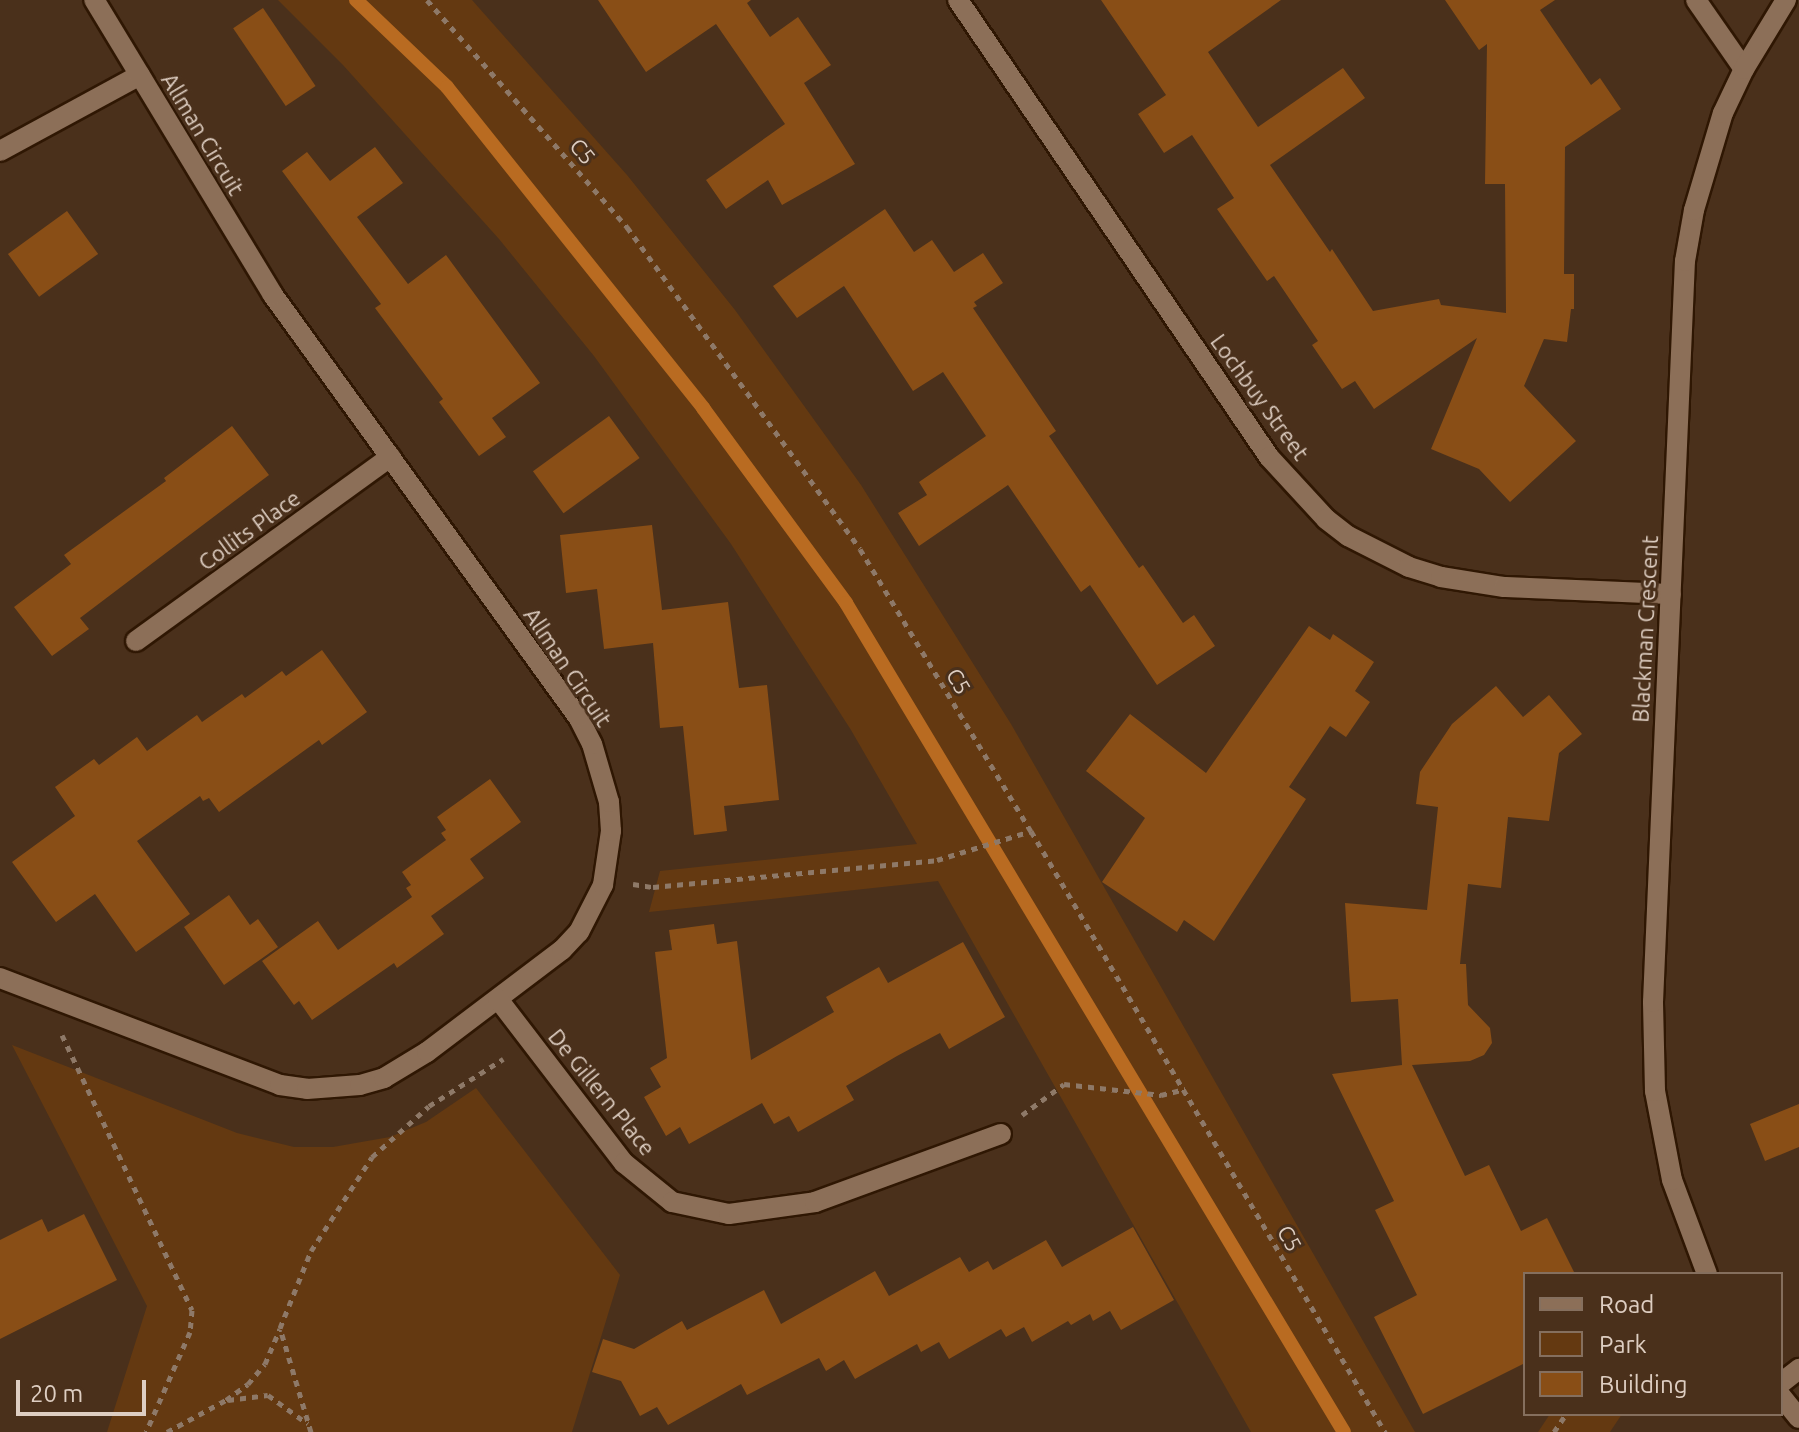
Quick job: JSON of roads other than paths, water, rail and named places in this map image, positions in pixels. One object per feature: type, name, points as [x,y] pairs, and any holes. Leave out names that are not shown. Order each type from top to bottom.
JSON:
[{"type":"street","name":"Allman Circuit","points":[[0,978],[280,1085],[307,1089],[360,1085],[384,1078],[427,1052],[562,950],[579,932],[604,880],[611,831],[609,802],[592,744],[578,717],[273,295],[94,0]]},
{"type":"street","name":"Lochbuy Street","points":[[958,0],[1269,457],[1326,519],[1348,536],[1409,567],[1441,577],[1504,587],[1671,594]]},
{"type":"street","points":[[1696,0],[1744,69]]},
{"type":"street","name":"Blackman Crescent","points":[[1706,1272],[1672,1180],[1655,1091],[1653,1002],[1685,261],[1694,210],[1723,113],[1744,69],[1786,0]]},
{"type":"street","name":"Allman Circuit","points":[[0,151],[140,75]]},
{"type":"street","name":"Collits Place","points":[[136,641],[390,457]]},
{"type":"street","name":"De Gillern Place","points":[[498,999],[624,1163],[672,1202],[729,1214],[815,1202],[1001,1134]]},
{"type":"street","points":[[1783,1381],[1799,1369]]},
{"type":"street","points":[[1783,1398],[1799,1418]]},
{"type":"waterway","points":[[356,0],[447,87],[703,408],[846,603],[1344,1432]]}]
